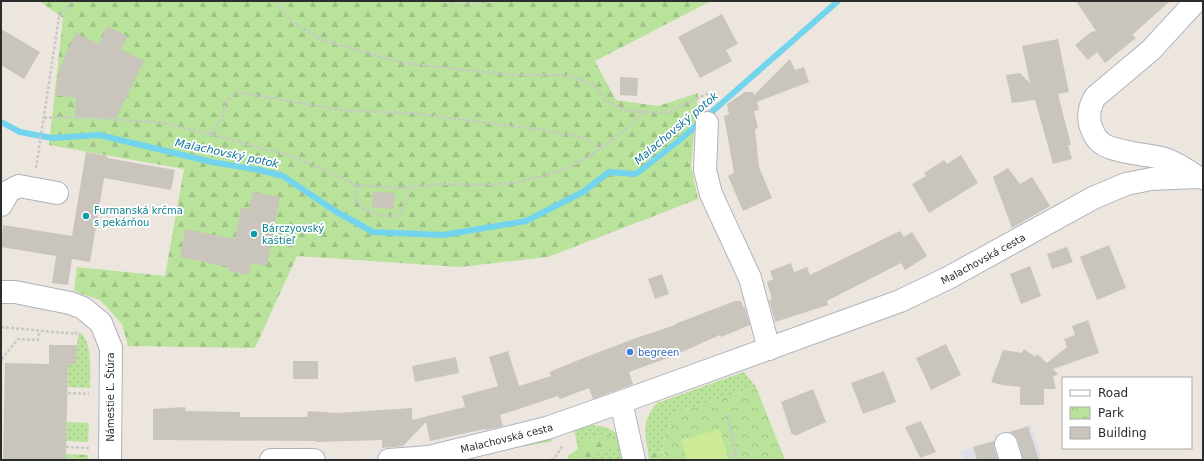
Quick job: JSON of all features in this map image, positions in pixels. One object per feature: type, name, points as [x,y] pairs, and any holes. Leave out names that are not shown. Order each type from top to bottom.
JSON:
[{"type":"street","name":"Malachovská cesta","points":[[1196,1],[1151,50],[1095,97],[1090,106],[1089,117],[1092,130],[1098,141],[1108,147],[1165,159],[1183,167],[1200,178]]},
{"type":"street","points":[[707,123],[705,170],[711,194],[750,278],[769,350]]},
{"type":"street","name":"Malachovská cesta","points":[[389,460],[429,456],[547,428],[769,350],[900,301],[948,278],[1093,198],[1126,184],[1151,179],[1200,178]]},
{"type":"street","points":[[1,205],[9,191],[19,186],[57,193]]},
{"type":"street","name":"Námestie Ľ. Štúra","points":[[1,292],[15,292],[70,303],[83,308],[101,323],[111,348],[101,454]]},
{"type":"street","points":[[621,402],[634,460]]},
{"type":"street","points":[[271,460],[314,460]]},
{"type":"path","points":[[38,157],[59,17],[72,1]]},
{"type":"path","points":[[276,1],[289,20],[322,40],[404,63],[510,75],[564,75],[593,84],[605,100],[627,111],[667,113],[709,93]]},
{"type":"path","points":[[210,134],[222,118],[226,101],[237,92],[347,112],[412,113],[542,130],[584,138],[602,148]]},
{"type":"path","points":[[44,118],[74,117],[163,123],[292,156],[356,185],[398,188],[442,184],[484,185],[513,183],[544,176],[570,167],[602,148],[644,112]]},
{"type":"path","points":[[356,185],[356,200],[364,209],[381,216],[396,216],[403,210],[409,198],[410,187]]},
{"type":"path","points":[[1,327],[76,334],[77,326]]},
{"type":"path","points":[[1,364],[1,360],[18,339],[38,340],[40,331]]},
{"type":"path","points":[[68,393],[94,394]]},
{"type":"path","points":[[727,414],[738,460]]},
{"type":"path","points":[[66,447],[101,454]]},
{"type":"path","points":[[551,460],[561,449]]},
{"type":"path","points":[[728,456],[737,453]]},
{"type":"shaded area","points":[[1031,425],[1042,460],[963,460],[960,451],[994,441],[1009,433]]},
{"type":"green space","points":[[39,1],[427,1],[467,4],[514,1],[711,1],[595,61],[616,100],[658,106],[698,93],[691,166],[698,199],[548,257],[460,267],[297,256],[255,348],[128,346],[122,324],[100,300],[74,291],[77,267],[165,276],[184,169],[49,145],[63,18]]},
{"type":"green space","points":[[427,1],[514,1],[467,4]]},
{"type":"green space","points":[[79,332],[87,342],[89,349],[90,388],[68,387],[68,364],[76,364]]},
{"type":"green space","points":[[744,372],[756,387],[672,414],[662,447],[663,452],[655,451],[649,459],[646,423],[657,403]]},
{"type":"green space","points":[[756,387],[785,460],[666,460],[662,447],[672,414]]},
{"type":"green space","points":[[67,422],[89,423],[88,442],[66,441]]},
{"type":"green space","points":[[590,425],[608,428],[616,433],[623,443],[627,460],[569,460],[568,456],[578,449],[574,429]]},
{"type":"green space","points":[[720,429],[729,460],[687,460],[681,440]]},
{"type":"green space","points":[[600,434],[607,435],[613,439],[616,442],[615,447],[599,452],[592,460],[569,460],[568,456],[589,438]]},
{"type":"green space","points":[[552,436],[553,441],[471,456]]},
{"type":"green space","points":[[655,451],[663,452],[666,460],[649,460]]},
{"type":"green space","points":[[66,454],[88,455],[88,460],[66,460]]},
{"type":"building","points":[[1076,1],[1170,1],[1132,35],[1136,38],[1105,63],[1097,52],[1088,60],[1075,45],[1091,32],[1096,31]]},
{"type":"building","points":[[722,14],[738,44],[726,50],[732,61],[700,78],[678,37]]},
{"type":"building","points":[[107,26],[127,36],[121,50],[144,61],[116,118],[75,116],[76,98],[55,95],[60,67],[76,33],[99,44]]},
{"type":"building","points":[[1,29],[40,52],[24,79],[1,65]]},
{"type":"building","points":[[1058,39],[1069,92],[1058,94],[1071,145],[1068,145],[1072,159],[1053,164],[1035,100],[1012,103],[1006,75],[1020,73],[1030,83],[1022,46]]},
{"type":"building","points":[[790,59],[795,70],[804,67],[809,82],[757,102],[759,110],[754,111],[758,128],[755,129],[759,167],[772,198],[743,211],[728,176],[734,173],[724,116],[729,114],[727,104],[745,92],[753,92],[754,95]]},
{"type":"building","points":[[620,77],[638,78],[637,96],[620,95]]},
{"type":"building","name":"Furmanská krčma s pekárňou","points":[[86,152],[107,156],[107,158],[175,170],[171,190],[104,178],[90,262],[72,259],[68,285],[52,283],[56,256],[1,247],[3,225],[72,236]]},
{"type":"building","points":[[961,155],[978,183],[929,213],[912,184],[926,176],[924,173],[944,160],[947,164]]},
{"type":"building","points":[[1008,168],[1020,184],[1032,177],[1050,206],[1012,228],[993,177]]},
{"type":"building","name":"Bárczyovský kaštieľ","points":[[253,192],[280,197],[267,266],[251,263],[249,275],[228,271],[229,267],[180,257],[185,229],[235,239],[241,208],[249,209]]},
{"type":"building","points":[[373,192],[395,193],[394,209],[372,207]]},
{"type":"building","points":[[900,231],[904,237],[912,232],[927,256],[905,270],[901,263],[827,301],[828,305],[775,322],[769,300],[772,299],[767,282],[773,279],[770,271],[791,263],[794,272],[807,267],[810,275]]},
{"type":"building","points":[[1109,245],[1126,288],[1097,300],[1080,257]]},
{"type":"building","points":[[1067,247],[1073,262],[1052,269],[1047,254]]},
{"type":"building","points":[[1030,266],[1041,296],[1021,304],[1010,274]]},
{"type":"building","points":[[662,274],[669,294],[655,299],[648,279]]},
{"type":"building","points":[[735,301],[741,301],[745,308],[750,325],[721,337],[720,335],[673,356],[629,372],[633,384],[593,399],[589,388],[560,399],[558,396],[500,415],[503,426],[430,441],[426,422],[403,446],[382,448],[382,440],[316,442],[153,440],[153,409],[185,407],[186,411],[240,412],[240,417],[307,417],[308,411],[337,413],[412,408],[412,420],[465,407],[462,396],[498,386],[489,357],[508,351],[519,386],[551,376],[549,372],[586,357],[675,325]]},
{"type":"building","points":[[1088,320],[1099,353],[1053,369],[1058,374],[1053,377],[1056,389],[1044,389],[1044,405],[1020,405],[1020,387],[991,382],[1003,350],[1022,353],[1024,349],[1035,357],[1037,354],[1047,363],[1067,347],[1064,339],[1075,335],[1072,326]]},
{"type":"building","points":[[946,344],[961,375],[931,390],[916,358]]},
{"type":"building","points":[[49,345],[77,345],[76,364],[68,364],[66,460],[3,460],[5,363],[49,364]]},
{"type":"building","points":[[456,357],[459,373],[415,382],[412,366]]},
{"type":"building","points":[[293,361],[318,361],[318,379],[293,379]]},
{"type":"building","points":[[884,371],[896,402],[863,414],[851,383]]},
{"type":"building","points":[[813,389],[826,422],[795,436],[794,434],[792,435],[781,402]]},
{"type":"building","points":[[921,421],[936,452],[920,458],[905,427]]},
{"type":"building","points":[[1028,426],[1039,460],[1023,460],[1018,440],[1015,435],[1010,432]]},
{"type":"building","points":[[994,441],[994,448],[998,460],[977,460],[973,447]]},
{"type":"waterway","name":"Malachovský potok","points":[[1,122],[20,132],[52,138],[99,135],[212,162],[259,170],[283,176],[335,211],[373,232],[443,235],[526,221],[583,192],[609,172],[636,174],[681,139],[838,1]]},
{"type":"place","name":"Furmanská krčma s pekárňou","points":[[86,216]]},
{"type":"place","name":"Bárczyovský kaštieľ","points":[[254,234]]},
{"type":"place","name":"begreen","points":[[630,352]]}]
